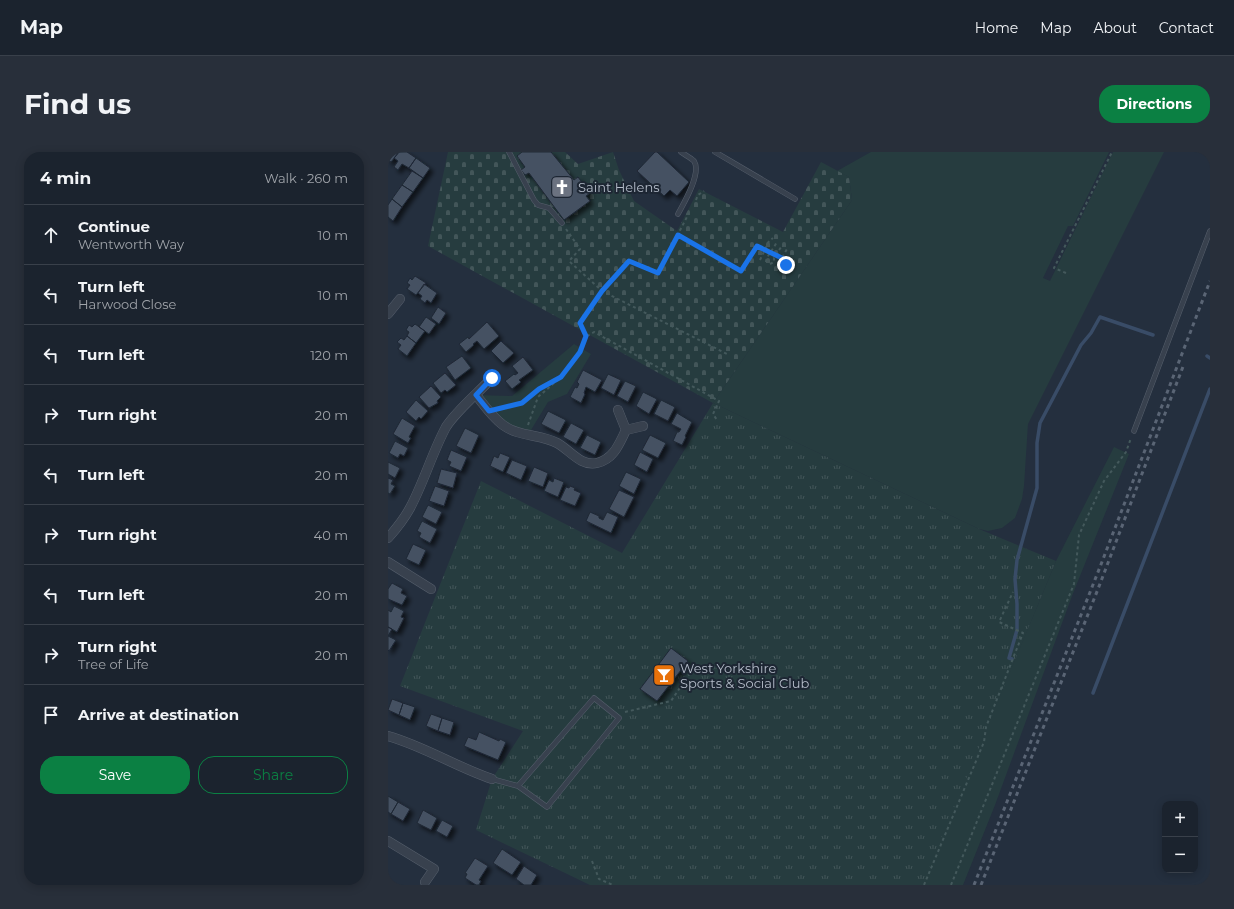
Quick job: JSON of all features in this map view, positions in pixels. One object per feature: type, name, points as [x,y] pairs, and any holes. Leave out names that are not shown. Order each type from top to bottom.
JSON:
[{"type":"street","points":[[389,319],[400,300]]},
{"type":"street","points":[[388,538],[398,527],[410,509],[434,451],[447,426],[492,378]]},
{"type":"street","points":[[476,395],[502,424],[514,432],[543,438],[558,443],[582,462],[596,464],[608,459],[617,450],[626,430],[618,410]]},
{"type":"street","points":[[626,430],[643,426]]},
{"type":"street","points":[[388,562],[431,589]]},
{"type":"street","points":[[388,736],[438,755],[472,772],[492,779]]},
{"type":"street","points":[[388,841],[434,869],[425,882]]},
{"type":"lane","points":[[509,152],[534,200],[538,205],[549,208],[562,223]]},
{"type":"lane","points":[[678,214],[694,182],[696,166],[694,161],[681,152]]},
{"type":"lane","points":[[715,152],[795,199]]},
{"type":"lane","points":[[1134,432],[1210,230]]},
{"type":"lane","points":[[492,779],[518,786],[547,807],[619,718],[594,698],[518,786]]},
{"type":"path","points":[[1066,273],[1054,268],[1112,152]]},
{"type":"path","points":[[695,202],[698,195],[704,191]]},
{"type":"path","points":[[586,336],[580,323],[602,291],[629,261],[658,273],[692,209]]},
{"type":"path","points":[[562,223],[580,248],[569,261],[602,291],[727,354]]},
{"type":"path","points":[[678,235],[741,271],[757,246],[792,263]]},
{"type":"path","points":[[760,260],[766,250],[768,240],[784,245]]},
{"type":"path","points":[[766,262],[766,259],[772,252],[776,242]]},
{"type":"path","points":[[770,264],[774,262],[774,258],[777,255],[776,242]]},
{"type":"path","points":[[777,268],[777,264],[787,249]]},
{"type":"path","points":[[782,268],[793,252]]},
{"type":"path","points":[[792,268],[792,263],[795,260]]},
{"type":"path","points":[[523,434],[538,397],[561,377],[580,352],[586,336],[594,332],[719,402],[713,414],[717,420]]},
{"type":"path","points":[[489,411],[522,403],[539,389],[561,377]]},
{"type":"path","points":[[951,885],[1074,584],[1079,535],[1104,481],[1126,452],[1134,432]]},
{"type":"path","points":[[924,885],[984,742],[986,727],[1023,633],[999,622],[1013,592]]},
{"type":"path","points":[[615,715],[671,701],[694,667]]},
{"type":"path","points":[[592,861],[600,878],[612,885]]},
{"type":"green space","points":[[448,152],[565,152],[578,164],[613,152],[619,170],[634,201],[677,231],[699,189],[783,232],[821,162],[849,177],[852,200],[713,403],[428,246]]},
{"type":"green space","points":[[871,152],[1109,152],[1073,226],[1068,226],[1043,278],[1050,281],[1113,152],[1164,152],[1028,424],[1022,499],[1015,518],[1002,528],[988,531],[979,529],[713,403],[852,200],[849,177],[837,171]]},
{"type":"green space","points":[[574,344],[591,354],[567,394],[548,402],[528,435],[514,432],[476,395],[512,396]]},
{"type":"green space","points":[[713,403],[979,529],[1056,561],[922,885],[590,885],[476,830],[492,779],[523,731],[400,686],[481,481],[622,553]]},
{"type":"green space","points":[[1114,447],[1129,454],[1072,596],[995,805],[963,885],[921,885],[1056,561]]},
{"type":"building","points":[[388,152],[399,152],[391,162],[388,160]]},
{"type":"building","points":[[399,152],[407,152],[416,158],[409,168],[402,164],[398,170],[394,167],[398,161],[394,158]]},
{"type":"building","name":"Saint Helens","points":[[522,152],[551,152],[574,180],[578,177],[590,193],[586,196],[590,201],[564,220],[529,173],[525,175],[521,170],[525,167],[517,156]]},
{"type":"building","points":[[655,152],[657,152],[689,182],[677,196],[670,190],[664,196],[637,171]]},
{"type":"building","points":[[416,158],[430,168],[423,178],[409,168]]},
{"type":"building","points":[[412,171],[423,178],[413,192],[402,185]]},
{"type":"building","points":[[402,185],[413,192],[402,207],[392,199]]},
{"type":"building","points":[[392,199],[402,207],[393,221],[388,217],[388,205]]},
{"type":"building","points":[[415,276],[426,283],[416,295],[407,289],[410,285],[407,283],[410,278],[412,280]]},
{"type":"building","points":[[424,284],[437,293],[431,303],[427,300],[425,303],[420,299],[422,296],[418,293]]},
{"type":"building","points":[[438,307],[446,313],[439,324],[431,318]]},
{"type":"building","points":[[426,317],[436,324],[429,334],[419,327]]},
{"type":"building","points":[[487,322],[499,336],[484,349],[477,341],[466,352],[459,344],[468,337],[469,339]]},
{"type":"building","points":[[415,324],[425,331],[416,343],[407,336],[409,332],[406,330],[409,325],[412,327]]},
{"type":"building","points":[[407,336],[416,343],[407,356],[398,349],[401,345],[397,342],[401,338],[404,340]]},
{"type":"building","points":[[501,341],[514,353],[503,363],[491,351]]},
{"type":"building","points":[[462,356],[471,368],[455,380],[446,367]]},
{"type":"building","points":[[523,357],[533,370],[519,380],[521,382],[512,389],[505,381],[514,374],[515,375],[518,373],[512,366]]},
{"type":"building","points":[[583,370],[602,380],[595,392],[586,387],[581,403],[570,397],[575,387],[577,388],[579,384],[577,382]]},
{"type":"building","points":[[445,373],[456,385],[447,392],[445,390],[441,393],[433,383]]},
{"type":"building","points":[[608,374],[621,380],[614,395],[601,388]]},
{"type":"building","points":[[625,381],[636,386],[628,402],[617,396]]},
{"type":"building","points":[[431,386],[441,397],[437,401],[438,403],[429,408],[419,397]]},
{"type":"building","points":[[643,392],[657,399],[649,414],[636,406]]},
{"type":"building","points":[[416,400],[428,411],[421,419],[419,417],[416,421],[406,412]]},
{"type":"building","points":[[661,400],[675,407],[668,421],[654,414]]},
{"type":"building","points":[[548,411],[566,420],[559,433],[541,424]]},
{"type":"building","points":[[677,413],[692,422],[682,445],[673,441],[677,432],[681,429],[671,424]]},
{"type":"building","points":[[402,418],[415,426],[409,437],[411,438],[408,443],[393,434]]},
{"type":"building","points":[[571,423],[584,430],[576,444],[563,437]]},
{"type":"building","points":[[465,428],[479,435],[471,453],[456,446]]},
{"type":"building","points":[[587,435],[601,442],[595,455],[580,448]]},
{"type":"building","points":[[650,435],[666,443],[658,458],[642,450]]},
{"type":"building","points":[[395,441],[408,448],[404,456],[400,454],[398,458],[389,453]]},
{"type":"building","points":[[451,450],[467,457],[461,471],[449,466],[451,462],[447,460]]},
{"type":"building","points":[[640,452],[653,459],[647,472],[634,465]]},
{"type":"building","points":[[500,453],[510,457],[503,472],[490,466],[494,456],[498,458]]},
{"type":"building","points":[[512,460],[527,466],[521,480],[506,473]]},
{"type":"building","points":[[388,462],[400,468],[395,478],[388,474]]},
{"type":"building","points":[[534,467],[548,473],[543,487],[528,481]]},
{"type":"building","points":[[441,469],[457,473],[453,488],[437,483]]},
{"type":"building","points":[[626,472],[641,479],[634,494],[619,486]]},
{"type":"building","points":[[388,478],[393,480],[391,484],[395,486],[390,494],[388,493]]},
{"type":"building","points":[[554,478],[564,482],[558,497],[544,491],[549,480],[553,482]]},
{"type":"building","points":[[435,486],[449,491],[444,506],[429,501]]},
{"type":"building","points":[[570,486],[575,488],[574,490],[581,493],[575,506],[560,500],[566,487],[569,488]]},
{"type":"building","points":[[619,490],[634,497],[624,517],[609,509]]},
{"type":"building","points":[[428,505],[442,512],[436,524],[422,517]]},
{"type":"building","points":[[590,512],[599,516],[599,518],[603,520],[607,512],[618,517],[611,533],[586,521]]},
{"type":"building","points":[[422,521],[437,529],[430,543],[419,537],[421,533],[417,531]]},
{"type":"building","points":[[413,544],[426,550],[419,565],[406,559]]},
{"type":"building","points":[[392,583],[403,589],[401,593],[407,596],[402,605],[388,599],[388,589]]},
{"type":"building","points":[[394,606],[404,611],[401,617],[404,618],[397,632],[388,627],[388,610],[391,612]]},
{"type":"building","points":[[388,627],[392,629],[388,636]]},
{"type":"building","points":[[388,636],[396,640],[389,651],[388,650]]},
{"type":"building","name":"West Yorkshire Sports & Social Club","points":[[671,648],[688,661],[657,701],[640,689]]},
{"type":"building","points":[[392,699],[403,703],[399,715],[388,710]]},
{"type":"building","points":[[403,703],[415,707],[410,720],[399,715]]},
{"type":"building","points":[[431,714],[442,718],[438,731],[426,726]]},
{"type":"building","points":[[442,718],[454,722],[450,735],[438,731]]},
{"type":"building","points":[[479,732],[499,741],[500,739],[506,742],[498,760],[464,746],[468,737],[476,740]]},
{"type":"building","points":[[388,796],[398,802],[391,814],[388,812]]},
{"type":"building","points":[[398,802],[410,809],[403,821],[391,814]]},
{"type":"building","points":[[423,810],[437,818],[431,830],[417,823]]},
{"type":"building","points":[[442,820],[453,826],[447,837],[436,831]]},
{"type":"building","points":[[502,849],[521,862],[512,875],[493,863]]},
{"type":"building","points":[[475,858],[488,866],[479,880],[481,881],[479,885],[476,885],[465,878],[467,874],[465,873]]},
{"type":"building","points":[[524,866],[537,875],[531,885],[524,885],[516,879]]},
{"type":"waterway","points":[[1012,659],[1009,658],[1017,630],[1015,579],[1017,560],[1037,488],[1037,443],[1040,423],[1081,345],[1091,333],[1100,317],[1153,335]]},
{"type":"waterway","points":[[1093,693],[1210,389]]},
{"type":"railway","points":[[974,885],[1100,567],[1210,281]]},
{"type":"railway","points":[[981,885],[1098,589],[1184,364]]},
{"type":"place","name":"Saint Helens","points":[[562,187]]},
{"type":"place","name":"West Yorkshire Sports & Social Club","points":[[664,675]]},
{"type":"route","points":[[492,378],[476,395],[489,411],[522,403],[539,389],[561,377],[580,352],[586,336],[580,323],[602,291],[629,261],[658,273],[678,235],[741,271],[757,246],[766,249],[788,261],[786,265]]}]
